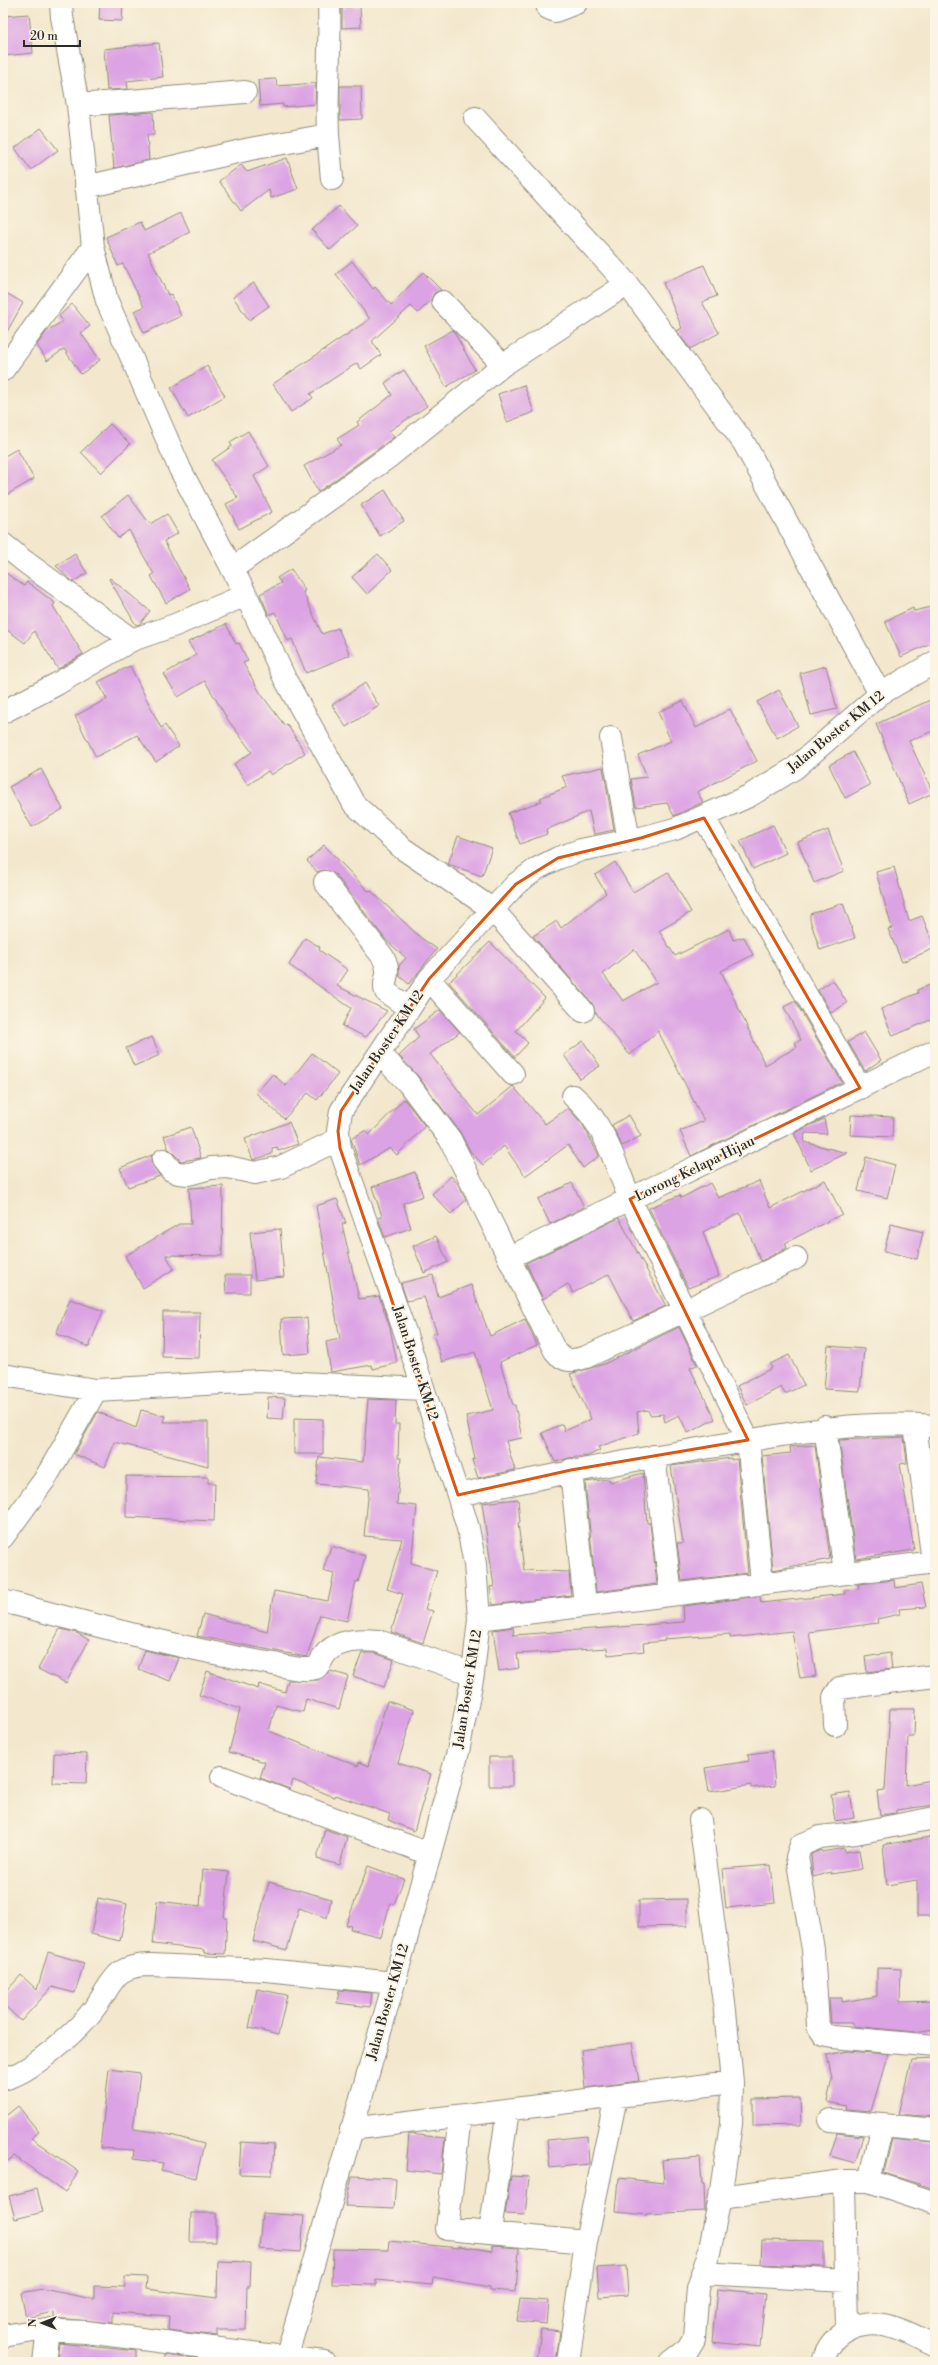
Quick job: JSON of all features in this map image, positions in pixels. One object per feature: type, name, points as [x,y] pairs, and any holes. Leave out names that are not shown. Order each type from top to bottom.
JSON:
[{"type":"street","points":[[61,3],[62,17],[78,105],[93,247],[107,301],[180,469],[246,594],[285,679],[354,804],[402,848],[492,909],[583,1011]]},
{"type":"street","points":[[329,3],[331,38],[326,96],[332,178]]},
{"type":"street","points":[[548,3],[548,8],[555,11],[576,3]]},
{"type":"street","points":[[78,105],[246,92]]},
{"type":"street","points":[[475,118],[627,284],[744,443],[880,694]]},
{"type":"street","points":[[86,187],[235,152],[328,135]]},
{"type":"street","points":[[3,370],[93,247]]},
{"type":"street","points":[[232,569],[390,456],[503,365],[627,284]]},
{"type":"street","points":[[443,302],[503,365]]},
{"type":"street","points":[[3,544],[132,640]]},
{"type":"street","points":[[3,712],[57,684],[132,640],[175,625],[246,594]]},
{"type":"street","name":"Jalan Boster KM 12","points":[[286,2359],[394,1983],[458,1752],[473,1674],[479,1619],[475,1564],[468,1528],[339,1139],[338,1126],[341,1111],[380,1054],[408,1008],[429,979],[516,884],[538,868],[558,858],[581,850],[629,841],[675,829],[704,818],[749,796],[795,768],[880,694],[935,662]]},
{"type":"street","points":[[611,738],[629,841]]},
{"type":"street","points":[[704,818],[860,1088]]},
{"type":"street","points":[[326,882],[383,957],[388,970],[384,985],[386,992],[408,1008]]},
{"type":"street","points":[[429,979],[513,1074]]},
{"type":"street","name":"Lorong Kelapa Hijau","points":[[748,1440],[630,1199],[935,1051]]},
{"type":"street","points":[[380,1054],[408,1083],[450,1139],[510,1257],[554,1351],[564,1360],[571,1361],[586,1356],[796,1258]]},
{"type":"street","points":[[510,1257],[630,1199],[606,1142],[593,1118],[572,1096]]},
{"type":"street","points":[[163,1160],[171,1170],[178,1173],[189,1174],[211,1168],[228,1167],[255,1173],[281,1167],[339,1139]]},
{"type":"street","points":[[3,1375],[96,1390],[258,1381],[423,1389]]},
{"type":"street","points":[[3,1537],[45,1479],[96,1390]]},
{"type":"street","points":[[458,1496],[571,1470],[825,1427],[872,1424],[925,1426],[934,1562],[479,1619]]},
{"type":"street","points":[[825,1427],[845,1573]]},
{"type":"street","points":[[748,1440],[762,1583]]},
{"type":"street","points":[[654,1456],[671,1595]]},
{"type":"street","points":[[571,1470],[585,1605]]},
{"type":"street","points":[[3,1601],[93,1625],[249,1659],[302,1668],[316,1668],[326,1653],[339,1645],[352,1641],[367,1640],[378,1641],[473,1674]]},
{"type":"street","points":[[835,1725],[834,1697],[840,1688],[935,1676]]},
{"type":"street","points":[[222,1777],[430,1854]]},
{"type":"street","points":[[935,1818],[856,1833],[820,1837],[801,1845],[797,1857],[813,1949],[818,2026],[822,2032],[833,2037],[935,2046]]},
{"type":"street","points":[[672,2362],[688,2349],[694,2339],[698,2288],[720,2197],[731,2124],[732,2082],[724,1996],[700,1820]]},
{"type":"street","points":[[3,2079],[15,2075],[62,2043],[95,2008],[119,1974],[133,1967],[151,1964],[266,1970],[394,1983]]},
{"type":"street","points":[[351,2129],[732,2082]]},
{"type":"street","points":[[568,2362],[586,2242],[616,2097]]},
{"type":"street","points":[[490,2232],[508,2110]]},
{"type":"street","points":[[460,2116],[447,2229],[586,2242]]},
{"type":"street","points":[[830,2120],[935,2130]]},
{"type":"street","points":[[869,2181],[882,2126]]},
{"type":"street","points":[[720,2197],[844,2181],[869,2181],[935,2203]]},
{"type":"street","points":[[844,2181],[847,2330]]},
{"type":"street","points":[[702,2273],[846,2281]]},
{"type":"street","points":[[823,2362],[830,2344],[834,2339],[847,2330],[869,2326],[894,2327],[935,2346]]},
{"type":"street","points":[[44,2362],[48,2330]]},
{"type":"street","points":[[3,2336],[48,2330],[86,2332],[286,2359],[324,2362]]},
{"type":"highlighted area","points":[[704,818],[860,1088],[630,1199],[748,1440],[571,1470],[458,1495],[340,1148],[338,1131],[341,1111],[429,979],[516,884],[558,858],[641,838]]},
{"type":"building","points":[[100,3],[123,3],[122,21],[99,20]]},
{"type":"building","points":[[360,6],[361,27],[342,28],[342,8]]},
{"type":"building","points":[[29,14],[33,53],[3,56],[3,16]]},
{"type":"building","points":[[159,43],[163,77],[127,81],[128,89],[107,90],[104,49]]},
{"type":"building","points":[[276,79],[277,86],[316,83],[315,104],[283,107],[283,104],[260,106],[258,80]]},
{"type":"building","points":[[340,86],[361,86],[362,119],[340,120]]},
{"type":"building","points":[[153,112],[154,135],[147,135],[149,160],[114,168],[109,115]]},
{"type":"building","points":[[41,128],[58,150],[31,170],[15,148]]},
{"type":"building","points":[[287,158],[298,189],[271,198],[269,190],[241,211],[219,181],[241,165],[247,172]]},
{"type":"building","points":[[339,206],[357,226],[330,250],[312,230]]},
{"type":"building","points":[[181,213],[190,232],[148,253],[168,295],[171,294],[181,316],[144,333],[134,311],[144,307],[123,264],[118,266],[106,237],[140,222],[144,231]]},
{"type":"building","points":[[352,261],[373,289],[375,287],[391,305],[423,272],[441,290],[434,293],[431,300],[418,313],[411,306],[372,341],[381,355],[361,369],[357,363],[310,394],[313,398],[291,412],[273,384],[370,319],[336,274]]},
{"type":"building","points":[[704,265],[717,296],[702,302],[719,333],[690,349],[677,331],[682,328],[663,283]]},
{"type":"building","points":[[254,283],[269,306],[249,320],[233,297]]},
{"type":"building","points":[[3,291],[23,303],[3,339]]},
{"type":"building","points":[[72,304],[90,326],[81,333],[100,360],[81,374],[64,349],[47,361],[37,345],[47,331],[63,321],[59,316]]},
{"type":"building","points":[[453,330],[475,370],[446,387],[424,346]]},
{"type":"building","points":[[207,366],[225,396],[188,418],[171,388]]},
{"type":"building","points":[[404,370],[427,406],[389,431],[394,437],[318,492],[304,466],[341,445],[337,439],[359,425],[357,422],[392,395],[385,383]]},
{"type":"building","points":[[524,385],[534,412],[507,422],[498,394]]},
{"type":"building","points":[[110,424],[130,444],[101,473],[81,452]]},
{"type":"building","points":[[248,431],[269,466],[254,476],[272,512],[239,529],[226,504],[238,498],[212,460],[232,446],[230,442]]},
{"type":"building","points":[[17,449],[34,479],[3,497],[3,457]]},
{"type":"building","points":[[385,490],[404,521],[380,536],[361,505]]},
{"type":"building","points":[[128,495],[150,524],[167,514],[178,533],[164,541],[190,589],[166,603],[151,576],[154,574],[129,530],[118,538],[102,516]]},
{"type":"building","points":[[75,554],[87,573],[73,582],[56,566]]},
{"type":"building","points":[[378,554],[392,570],[367,594],[352,577]]},
{"type":"building","points":[[291,569],[305,590],[303,592],[322,634],[338,628],[350,655],[306,673],[292,639],[288,641],[275,612],[269,615],[260,594],[281,583],[277,578]]},
{"type":"building","points":[[3,571],[24,586],[27,582],[55,603],[53,606],[83,654],[58,669],[34,631],[25,643],[3,627]]},
{"type":"building","points":[[110,578],[150,611],[140,624],[136,625],[109,579]]},
{"type":"building","points":[[935,606],[935,641],[901,657],[885,621],[913,608],[914,611]]},
{"type":"building","points":[[226,624],[236,644],[239,643],[248,661],[243,663],[261,694],[285,726],[287,724],[305,753],[271,775],[268,771],[248,785],[234,764],[252,752],[228,720],[205,681],[178,697],[164,674],[196,655],[188,642]]},
{"type":"building","points":[[130,666],[161,728],[165,725],[179,746],[156,762],[137,735],[96,757],[75,716],[107,699],[98,682]]},
{"type":"building","points":[[826,666],[837,709],[811,715],[800,673]]},
{"type":"building","points":[[365,683],[379,706],[346,727],[332,705]]},
{"type":"building","points":[[779,690],[798,726],[777,738],[757,702]]},
{"type":"building","points":[[935,698],[935,730],[909,741],[933,793],[909,804],[876,724]]},
{"type":"building","points":[[683,701],[696,728],[730,709],[757,761],[697,792],[703,802],[674,816],[667,803],[636,807],[631,779],[647,777],[638,755],[671,741],[658,712]]},
{"type":"building","points":[[853,752],[870,785],[845,798],[829,765]]},
{"type":"building","points":[[603,767],[614,830],[594,834],[589,811],[546,830],[547,834],[520,844],[508,813],[542,801],[540,798],[567,787],[562,776]]},
{"type":"building","points":[[41,769],[63,809],[32,827],[9,787]]},
{"type":"building","points":[[773,825],[786,853],[753,869],[740,841]]},
{"type":"building","points":[[828,830],[844,871],[814,883],[798,842]]},
{"type":"building","points":[[458,836],[492,848],[482,876],[448,864]]},
{"type":"building","points":[[324,845],[368,891],[370,890],[421,938],[437,949],[409,984],[399,976],[399,966],[406,958],[386,940],[335,874],[324,870],[317,872],[307,861]]},
{"type":"building","points":[[615,862],[633,892],[668,872],[691,912],[659,931],[675,956],[729,929],[733,940],[744,937],[753,955],[721,971],[765,1065],[797,1047],[795,1043],[801,1040],[784,1007],[795,1001],[842,1082],[691,1156],[680,1131],[704,1121],[658,1031],[630,1055],[595,1012],[592,1003],[533,936],[557,921],[561,928],[606,893],[595,875]],"holes":[[[634,949],[657,982],[623,1001],[603,974]]]},
{"type":"building","points":[[894,867],[909,921],[922,916],[935,948],[902,962],[888,929],[892,928],[876,872]]},
{"type":"building","points":[[843,903],[855,938],[820,950],[810,920],[810,914]]},
{"type":"building","points":[[305,938],[320,947],[319,950],[348,970],[337,986],[387,1011],[366,1037],[342,1026],[351,1008],[289,965]]},
{"type":"building","points":[[490,942],[545,998],[516,1031],[528,1043],[515,1057],[449,982]]},
{"type":"building","points":[[833,980],[847,1003],[831,1013],[818,990]]},
{"type":"building","points":[[935,983],[935,1018],[893,1036],[881,1009],[918,993],[917,990]]},
{"type":"building","points":[[440,1010],[460,1032],[430,1054],[478,1115],[513,1086],[545,1124],[568,1108],[583,1125],[599,1156],[583,1168],[568,1145],[525,1176],[504,1146],[483,1165],[470,1151],[460,1132],[418,1076],[399,1056],[419,1037],[414,1029]]},
{"type":"building","points":[[864,1032],[881,1060],[865,1071],[848,1042]]},
{"type":"building","points":[[152,1037],[160,1055],[134,1066],[126,1048]]},
{"type":"building","points":[[583,1041],[600,1066],[580,1079],[564,1055]]},
{"type":"building","points":[[312,1053],[338,1074],[317,1100],[308,1093],[284,1119],[256,1093],[273,1074],[286,1086]]},
{"type":"building","points":[[404,1099],[425,1126],[397,1155],[390,1148],[360,1165],[351,1139],[366,1130],[369,1135]]},
{"type":"building","points":[[629,1115],[641,1136],[622,1146],[612,1125]]},
{"type":"building","points":[[851,1115],[893,1117],[892,1137],[850,1135]]},
{"type":"building","points":[[824,1119],[827,1134],[805,1133],[804,1142],[847,1153],[811,1170],[794,1133]]},
{"type":"building","points":[[289,1122],[298,1144],[278,1151],[277,1147],[272,1148],[272,1154],[253,1160],[245,1139]]},
{"type":"building","points":[[191,1127],[201,1158],[181,1161],[168,1148],[164,1136]]},
{"type":"building","points":[[152,1155],[151,1162],[160,1176],[128,1187],[120,1168]]},
{"type":"building","points":[[866,1157],[895,1165],[887,1198],[858,1191]]},
{"type":"building","points":[[415,1172],[423,1196],[403,1203],[411,1228],[385,1237],[378,1218],[382,1216],[372,1187]]},
{"type":"building","points":[[451,1176],[458,1184],[466,1200],[451,1214],[432,1194]]},
{"type":"building","points":[[825,1180],[842,1214],[785,1243],[787,1248],[761,1261],[740,1213],[703,1232],[719,1276],[688,1288],[649,1208],[680,1195],[681,1198],[710,1183],[718,1198],[759,1181],[770,1208]]},
{"type":"building","points":[[572,1183],[584,1207],[550,1224],[538,1199]]},
{"type":"building","points":[[223,1186],[222,1256],[166,1255],[174,1269],[143,1288],[125,1256],[179,1224],[191,1224],[189,1188]]},
{"type":"building","points":[[337,1199],[346,1223],[342,1224],[359,1299],[379,1296],[390,1328],[397,1363],[373,1369],[372,1365],[331,1372],[326,1342],[340,1339],[316,1206]]},
{"type":"building","points":[[619,1218],[666,1306],[633,1321],[609,1274],[573,1293],[568,1284],[543,1299],[526,1263]]},
{"type":"building","points":[[891,1224],[923,1232],[917,1259],[884,1251]]},
{"type":"building","points":[[280,1229],[284,1277],[255,1280],[250,1232]]},
{"type":"building","points":[[436,1236],[448,1262],[424,1273],[413,1246]]},
{"type":"building","points":[[225,1275],[250,1275],[250,1293],[226,1293]]},
{"type":"building","points":[[433,1275],[438,1297],[471,1285],[490,1336],[525,1319],[537,1345],[500,1362],[513,1405],[515,1405],[522,1438],[506,1441],[515,1470],[478,1478],[472,1460],[475,1459],[466,1416],[493,1410],[475,1352],[442,1362],[433,1334],[437,1333],[424,1297],[407,1301],[401,1283]]},
{"type":"building","points":[[70,1299],[103,1311],[89,1347],[56,1334]]},
{"type":"building","points":[[163,1312],[200,1312],[199,1358],[162,1357]]},
{"type":"building","points":[[307,1318],[310,1353],[283,1355],[281,1319]]},
{"type":"building","points":[[679,1327],[697,1365],[690,1368],[715,1419],[688,1433],[679,1415],[665,1422],[663,1414],[650,1415],[648,1410],[637,1412],[639,1433],[598,1447],[600,1450],[588,1456],[569,1458],[555,1462],[542,1433],[562,1424],[565,1431],[591,1419],[570,1374],[604,1364]]},
{"type":"building","points":[[828,1346],[864,1349],[860,1391],[824,1389]]},
{"type":"building","points":[[789,1355],[804,1385],[785,1394],[781,1387],[747,1405],[737,1386],[772,1368],[770,1364]]},
{"type":"building","points":[[268,1397],[285,1398],[283,1419],[267,1418]]},
{"type":"building","points":[[368,1399],[396,1400],[395,1424],[399,1424],[398,1458],[401,1458],[397,1504],[417,1506],[411,1563],[437,1571],[425,1609],[433,1611],[423,1643],[391,1632],[403,1594],[387,1589],[402,1539],[364,1536],[369,1489],[316,1484],[319,1457],[363,1462]]},
{"type":"building","points":[[141,1410],[165,1416],[163,1422],[208,1422],[208,1466],[115,1442],[105,1467],[74,1454],[98,1412],[136,1428]]},
{"type":"building","points":[[294,1418],[323,1419],[323,1454],[294,1454]]},
{"type":"building","points":[[904,1437],[907,1463],[900,1464],[914,1550],[856,1559],[839,1440]]},
{"type":"building","points":[[815,1445],[830,1559],[773,1570],[762,1456],[791,1453],[790,1447]]},
{"type":"building","points":[[731,1458],[731,1460],[737,1459],[748,1573],[682,1581],[677,1543],[683,1543],[671,1466]]},
{"type":"building","points":[[643,1473],[647,1523],[650,1523],[657,1584],[596,1592],[585,1482],[609,1479],[610,1482]]},
{"type":"building","points":[[126,1476],[208,1477],[208,1483],[215,1483],[214,1521],[126,1517]]},
{"type":"building","points":[[518,1499],[520,1523],[518,1523],[524,1570],[569,1572],[571,1595],[493,1605],[490,1587],[494,1586],[482,1503]]},
{"type":"building","points":[[331,1546],[365,1556],[358,1582],[356,1581],[347,1621],[320,1615],[307,1657],[197,1636],[203,1614],[267,1632],[274,1591],[328,1601],[334,1574],[323,1571]]},
{"type":"building","points":[[894,1580],[895,1588],[921,1584],[926,1607],[899,1609],[900,1614],[877,1619],[878,1623],[809,1632],[816,1676],[800,1678],[792,1631],[730,1638],[730,1634],[664,1639],[665,1641],[643,1643],[644,1651],[608,1655],[607,1648],[517,1654],[519,1668],[499,1671],[493,1630],[513,1627],[514,1635],[684,1622],[683,1606],[760,1596],[761,1603],[845,1594],[844,1590],[859,1589],[858,1584]]},
{"type":"building","points":[[60,1629],[77,1633],[89,1640],[66,1683],[38,1669]]},
{"type":"building","points":[[145,1650],[179,1658],[170,1681],[138,1669]]},
{"type":"building","points":[[362,1653],[375,1653],[394,1660],[384,1687],[353,1676]]},
{"type":"building","points":[[890,1653],[892,1669],[867,1672],[865,1657]]},
{"type":"building","points":[[207,1671],[258,1689],[259,1684],[285,1692],[288,1680],[318,1680],[330,1671],[348,1676],[339,1709],[306,1699],[303,1712],[276,1705],[269,1731],[358,1766],[359,1762],[368,1766],[387,1701],[414,1710],[398,1763],[431,1774],[414,1831],[388,1820],[390,1814],[335,1795],[334,1797],[293,1780],[290,1789],[260,1778],[265,1762],[229,1752],[240,1709],[199,1695]]},
{"type":"building","points":[[890,1709],[915,1709],[914,1736],[908,1736],[906,1785],[935,1779],[935,1805],[896,1810],[896,1813],[880,1815],[877,1791],[885,1790]]},
{"type":"building","points":[[772,1751],[775,1786],[751,1788],[751,1785],[709,1792],[705,1768],[749,1761],[748,1754]]},
{"type":"building","points":[[54,1753],[87,1754],[86,1784],[53,1783]]},
{"type":"building","points":[[489,1757],[512,1757],[512,1786],[489,1786]]},
{"type":"building","points":[[850,1792],[854,1818],[835,1821],[831,1795]]},
{"type":"building","points":[[325,1829],[347,1837],[340,1865],[317,1859]]},
{"type":"building","points":[[930,1837],[935,1875],[935,1916],[917,1916],[917,1880],[887,1885],[883,1845]]},
{"type":"building","points":[[844,1848],[845,1852],[859,1850],[862,1869],[831,1874],[831,1872],[813,1877],[811,1854],[821,1850],[822,1852]]},
{"type":"building","points":[[771,1865],[775,1903],[726,1908],[722,1869]]},
{"type":"building","points":[[368,1866],[404,1879],[394,1904],[390,1903],[381,1937],[350,1929],[351,1926],[346,1925]]},
{"type":"building","points":[[203,1869],[229,1872],[224,1918],[227,1918],[225,1954],[205,1953],[205,1950],[153,1944],[157,1901],[200,1906]]},
{"type":"building","points":[[269,1882],[331,1899],[327,1918],[299,1908],[287,1950],[253,1941]]},
{"type":"building","points":[[98,1898],[127,1904],[120,1941],[91,1934]]},
{"type":"building","points":[[687,1899],[687,1926],[639,1927],[639,1900]]},
{"type":"building","points":[[48,1952],[84,1963],[75,1993],[52,1987],[21,2021],[3,2004],[3,1995],[21,1975],[37,1990]]},
{"type":"building","points":[[877,1968],[901,1969],[900,2002],[935,2001],[935,2029],[915,2032],[853,2026],[853,2023],[831,2023],[829,1998],[842,1998],[842,2002],[877,1996]]},
{"type":"building","points":[[257,1989],[287,1995],[278,2035],[249,2028]]},
{"type":"building","points":[[339,1990],[372,1993],[370,2007],[337,2003]]},
{"type":"building","points":[[632,2043],[639,2081],[585,2088],[581,2050]]},
{"type":"building","points":[[848,2051],[888,2054],[871,2111],[845,2109],[846,2106],[827,2102],[832,2079],[827,2055]]},
{"type":"building","points":[[935,2059],[935,2117],[898,2114],[911,2060]]},
{"type":"building","points":[[109,2069],[140,2073],[133,2129],[163,2133],[204,2144],[196,2178],[161,2170],[163,2163],[133,2159],[134,2150],[100,2148]]},
{"type":"building","points":[[800,2098],[801,2125],[753,2126],[753,2099]]},
{"type":"building","points":[[18,2106],[39,2132],[31,2138],[79,2172],[65,2192],[14,2156],[3,2165],[3,2118]]},
{"type":"building","points":[[837,2133],[863,2136],[855,2163],[830,2156]]},
{"type":"building","points":[[409,2134],[445,2138],[441,2174],[406,2170]]},
{"type":"building","points":[[587,2136],[589,2164],[550,2168],[547,2140]]},
{"type":"building","points":[[892,2138],[935,2142],[935,2189],[884,2173]]},
{"type":"building","points":[[241,2142],[274,2144],[272,2175],[239,2174]]},
{"type":"building","points":[[700,2157],[702,2184],[704,2184],[705,2211],[647,2215],[616,2212],[619,2178],[664,2183],[662,2160]]},
{"type":"building","points":[[352,2176],[396,2178],[394,2208],[345,2206]]},
{"type":"building","points":[[511,2176],[529,2177],[525,2215],[505,2214]]},
{"type":"building","points":[[37,2189],[43,2212],[15,2219],[9,2196]]},
{"type":"building","points":[[191,2213],[216,2213],[216,2242],[190,2242]]},
{"type":"building","points":[[262,2213],[304,2216],[301,2252],[259,2249]]},
{"type":"building","points":[[762,2240],[824,2241],[824,2267],[761,2264]]},
{"type":"building","points":[[389,2241],[459,2248],[459,2246],[492,2251],[492,2246],[519,2248],[516,2292],[490,2290],[490,2287],[433,2277],[432,2285],[376,2280],[376,2285],[332,2284],[333,2249],[388,2250]]},
{"type":"building","points":[[218,2261],[251,2262],[250,2287],[247,2287],[246,2330],[217,2330],[217,2336],[168,2330],[169,2316],[113,2312],[113,2323],[54,2318],[54,2312],[26,2318],[21,2293],[42,2289],[94,2299],[94,2286],[125,2287],[125,2276],[147,2277],[146,2289],[217,2298]]},
{"type":"building","points":[[626,2266],[628,2295],[599,2297],[597,2268]]},
{"type":"building","points":[[717,2289],[765,2294],[760,2347],[712,2342]]},
{"type":"building","points":[[520,2299],[549,2301],[547,2324],[517,2321]]},
{"type":"building","points":[[541,2329],[560,2331],[556,2362],[537,2362]]},
{"type":"building","points":[[59,2343],[136,2351],[136,2362],[57,2362]]},
{"type":"building","points":[[164,2354],[218,2361],[218,2362],[164,2362]]}]
